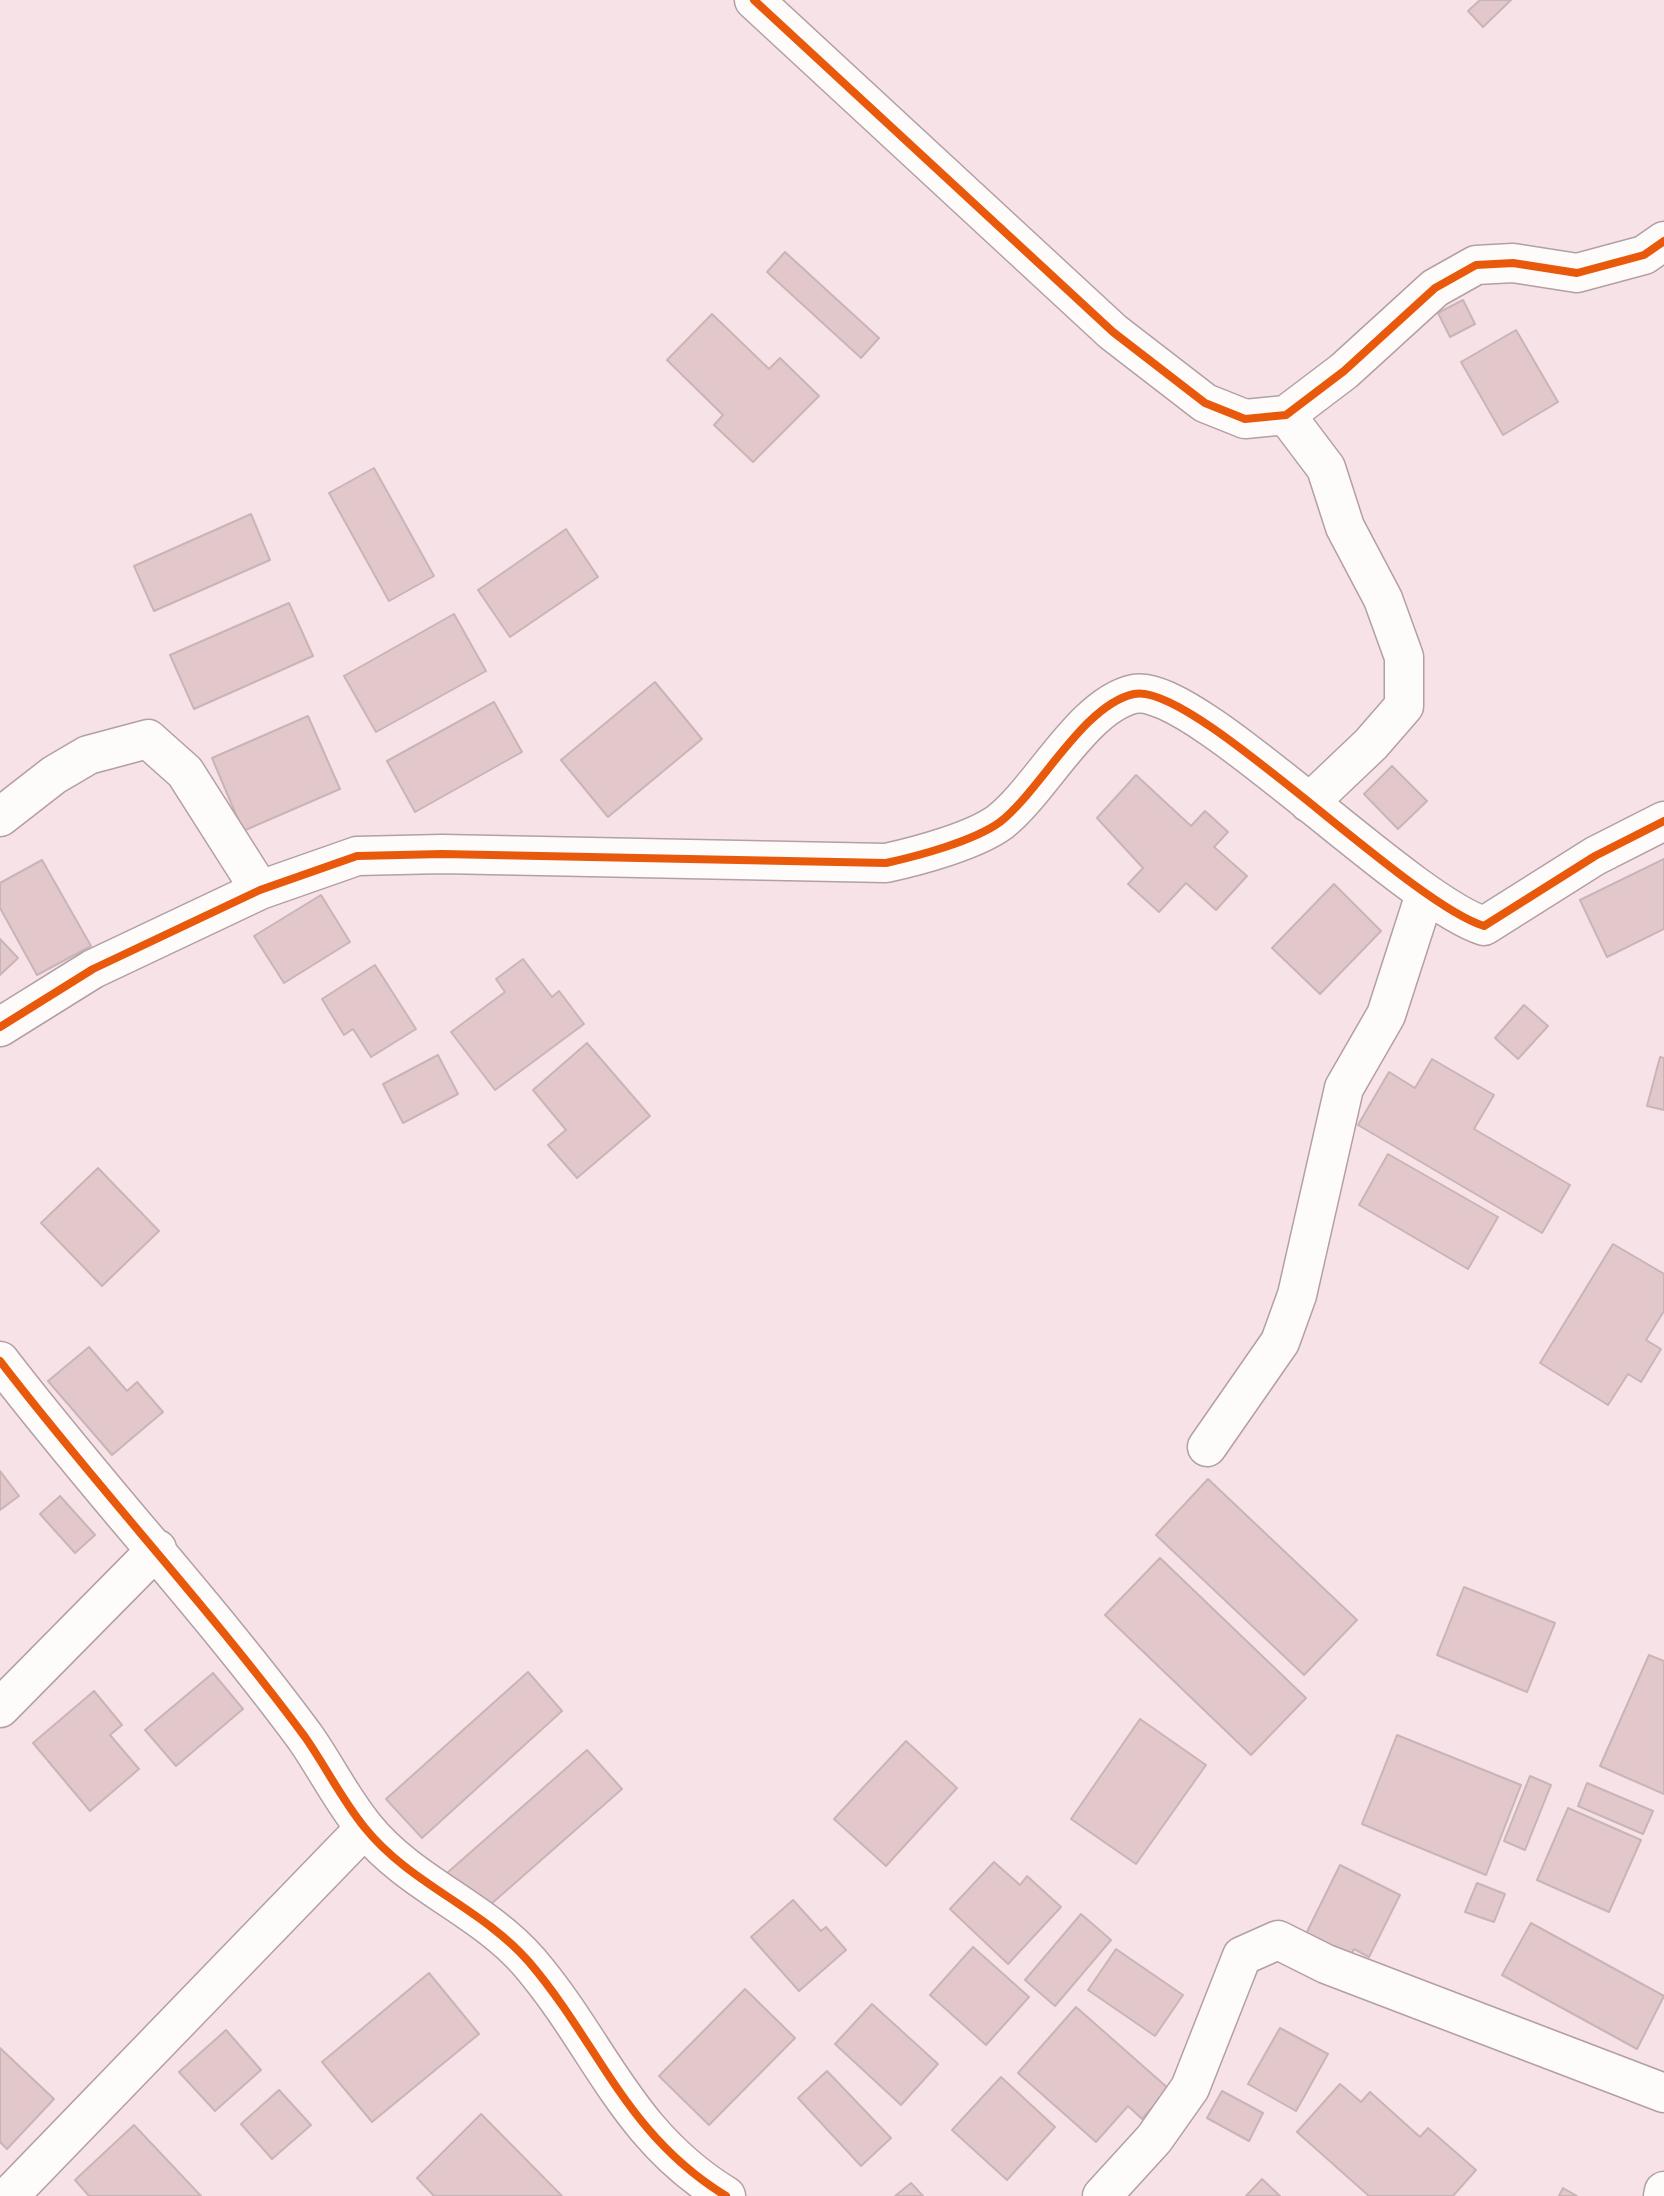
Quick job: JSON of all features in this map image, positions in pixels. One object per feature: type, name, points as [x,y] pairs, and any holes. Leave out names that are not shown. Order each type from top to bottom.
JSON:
[{"type":"street","points":[[754,0],[1113,332],[1205,403],[1245,419],[1286,415],[1344,371],[1435,288],[1476,265],[1513,263],[1577,273],[1644,255],[1664,241]]},
{"type":"street","points":[[1286,415],[1326,468],[1345,527],[1383,599],[1404,657],[1404,706],[1371,744],[1309,803]]},
{"type":"street","points":[[0,1027],[93,969],[260,890],[357,856],[442,854],[886,863],[914,857],[999,822],[1105,707],[1136,693],[1174,703],[1217,730],[1425,894],[1463,919],[1484,926],[1595,856],[1664,821]]},
{"type":"street","points":[[0,817],[54,775],[88,755],[148,739],[185,772],[260,890]]},
{"type":"street","points":[[1207,1447],[1280,1342],[1297,1295],[1344,1088],[1386,1015],[1425,894]]},
{"type":"street","points":[[0,1361],[67,1449],[157,1549],[305,1737],[365,1828],[396,1862],[503,1934],[550,1989],[629,2109],[664,2147],[726,2196]]},
{"type":"street","points":[[0,1708],[157,1549]]},
{"type":"street","points":[[9,2196],[365,1828]]},
{"type":"street","points":[[1102,2196],[1154,2139],[1190,2088],[1242,1956],[1278,1940],[1326,1964],[1664,2093]]},
{"type":"building","points":[[1480,0],[1511,0],[1483,27],[1468,11]]},
{"type":"building","points":[[785,252],[879,338],[861,358],[767,272]]},
{"type":"building","points":[[1463,300],[1475,324],[1450,337],[1438,313]]},
{"type":"building","points":[[712,314],[769,369],[780,358],[819,396],[753,462],[714,425],[723,415],[667,360]]},
{"type":"building","points":[[1516,330],[1558,402],[1503,435],[1461,362]]},
{"type":"building","points":[[374,468],[434,576],[389,601],[329,493]]},
{"type":"building","points":[[251,514],[270,560],[154,611],[134,566]]},
{"type":"building","points":[[566,529],[598,577],[510,637],[478,590]]},
{"type":"building","points":[[289,603],[313,656],[194,709],[170,655]]},
{"type":"building","points":[[454,614],[486,671],[376,732],[344,676]]},
{"type":"building","points":[[655,682],[702,739],[608,817],[561,760]]},
{"type":"building","points":[[494,702],[522,752],[415,812],[387,761]]},
{"type":"building","points":[[308,716],[340,789],[243,831],[212,758]]},
{"type":"building","points":[[1392,766],[1427,801],[1398,829],[1364,794]]},
{"type":"building","points":[[1136,775],[1191,826],[1205,811],[1228,832],[1214,847],[1247,876],[1216,910],[1186,883],[1159,912],[1128,884],[1143,868],[1097,818]]},
{"type":"building","points":[[1664,859],[1664,929],[1607,957],[1580,900]]},
{"type":"building","points":[[42,860],[91,946],[37,975],[0,908],[0,883]]},
{"type":"building","points":[[1334,884],[1381,931],[1320,994],[1272,948]]},
{"type":"building","points":[[321,895],[350,942],[284,983],[254,936]]},
{"type":"building","points":[[0,939],[18,958],[0,975]]},
{"type":"building","points":[[523,959],[552,997],[559,991],[584,1024],[495,1090],[451,1032],[505,992],[496,979]]},
{"type":"building","points":[[375,965],[416,1029],[371,1057],[353,1029],[344,1035],[322,999]]},
{"type":"building","points":[[1524,1005],[1548,1026],[1518,1059],[1495,1038]]},
{"type":"building","points":[[587,1043],[650,1116],[577,1178],[548,1145],[566,1130],[533,1090]]},
{"type":"building","points":[[438,1055],[458,1094],[403,1123],[383,1084]]},
{"type":"building","points":[[1660,1057],[1664,1058],[1664,1110],[1647,1106]]},
{"type":"building","points":[[1432,1059],[1494,1095],[1474,1129],[1570,1185],[1542,1233],[1358,1125],[1389,1072],[1415,1088]]},
{"type":"building","points":[[1388,1154],[1498,1217],[1468,1269],[1359,1205]]},
{"type":"building","points":[[98,1168],[159,1231],[102,1286],[41,1223]]},
{"type":"building","points":[[1613,1244],[1664,1274],[1664,1311],[1646,1340],[1661,1349],[1641,1382],[1628,1374],[1608,1405],[1540,1363]]},
{"type":"building","points":[[89,1347],[127,1391],[137,1382],[163,1412],[112,1455],[48,1381]]},
{"type":"building","points":[[0,1471],[19,1496],[0,1510]]},
{"type":"building","points":[[1208,1479],[1357,1620],[1304,1675],[1156,1535]]},
{"type":"building","points":[[60,1496],[95,1535],[75,1553],[40,1514]]},
{"type":"building","points":[[1160,1558],[1306,1698],[1251,1755],[1105,1615]]},
{"type":"building","points":[[1464,1587],[1555,1623],[1527,1692],[1437,1655]]},
{"type":"building","points":[[1649,1655],[1664,1661],[1664,1794],[1600,1766]]},
{"type":"building","points":[[528,1672],[562,1711],[422,1838],[386,1799]]},
{"type":"building","points":[[213,1673],[243,1709],[176,1766],[145,1730]]},
{"type":"building","points":[[94,1691],[122,1725],[110,1735],[139,1769],[90,1811],[33,1743]]},
{"type":"building","points":[[1140,1719],[1206,1765],[1136,1864],[1071,1819]]},
{"type":"building","points":[[1397,1735],[1521,1785],[1486,1875],[1362,1824]]},
{"type":"building","points":[[906,1741],[957,1788],[886,1866],[834,1819]]},
{"type":"building","points":[[587,1750],[622,1789],[482,1912],[447,1873]]},
{"type":"building","points":[[1530,1776],[1551,1785],[1525,1850],[1504,1841]]},
{"type":"building","points":[[1587,1783],[1653,1811],[1643,1834],[1578,1806]]},
{"type":"building","points":[[1568,1808],[1641,1840],[1609,1912],[1537,1880]]},
{"type":"building","points":[[994,1862],[1020,1885],[1027,1876],[1061,1907],[1008,1964],[950,1909]]},
{"type":"building","points":[[1340,1865],[1400,1895],[1369,1957],[1354,1949],[1344,1969],[1300,1946]]},
{"type":"building","points":[[1477,1883],[1505,1894],[1494,1922],[1465,1912]]},
{"type":"building","points":[[793,1900],[821,1931],[826,1927],[846,1950],[799,1991],[751,1937]]},
{"type":"building","points":[[1081,1914],[1111,1940],[1055,2006],[1025,1980]]},
{"type":"building","points":[[1531,1923],[1664,1996],[1637,2049],[1502,1975]]},
{"type":"building","points":[[973,1947],[1029,1997],[986,2045],[930,1995]]},
{"type":"building","points":[[1116,1949],[1183,1995],[1155,2036],[1088,1990]]},
{"type":"building","points":[[429,1973],[479,2034],[372,2122],[322,2062]]},
{"type":"building","points":[[745,1989],[795,2038],[709,2125],[659,2076]]},
{"type":"building","points":[[872,2004],[938,2064],[901,2105],[835,2044]]},
{"type":"building","points":[[1076,2007],[1169,2089],[1142,2119],[1128,2106],[1096,2142],[1018,2073]]},
{"type":"building","points":[[1280,2028],[1328,2054],[1296,2111],[1248,2084]]},
{"type":"building","points":[[226,2030],[261,2070],[215,2111],[179,2072]]},
{"type":"building","points":[[0,2048],[54,2099],[7,2149],[0,2142]]},
{"type":"building","points":[[827,2071],[891,2138],[861,2166],[798,2098]]},
{"type":"building","points":[[1001,2077],[1055,2127],[1007,2180],[952,2130]]},
{"type":"building","points":[[1340,2084],[1361,2102],[1370,2092],[1420,2137],[1428,2128],[1476,2170],[1453,2196],[1369,2196],[1297,2132]]},
{"type":"building","points":[[279,2090],[311,2125],[272,2159],[241,2124]]},
{"type":"building","points":[[1222,2091],[1263,2113],[1249,2141],[1207,2118]]},
{"type":"building","points":[[481,2114],[562,2196],[434,2196],[417,2178]]},
{"type":"building","points":[[134,2125],[201,2196],[89,2196],[75,2180]]},
{"type":"building","points":[[1262,2179],[1280,2196],[1246,2196]]},
{"type":"building","points":[[911,2183],[923,2196],[895,2196]]},
{"type":"building","points":[[1563,2188],[1577,2196],[1559,2196]]},
{"type":"cycle path","points":[[754,0],[1113,332],[1205,403],[1245,419],[1286,415],[1344,371],[1435,288],[1476,265],[1513,263],[1577,273],[1644,255],[1664,241]]},
{"type":"cycle path","points":[[0,1027],[93,969],[260,890],[357,856],[442,854],[886,863],[929,852],[976,835],[1000,822],[1097,714],[1115,701],[1134,694],[1163,699],[1202,721],[1403,877],[1448,908],[1484,926],[1595,856],[1664,821]]},
{"type":"cycle path","points":[[0,1361],[268,1689],[305,1737],[365,1828],[403,1865],[490,1926],[529,1962],[554,1993],[638,2117],[691,2172],[726,2196]]}]
